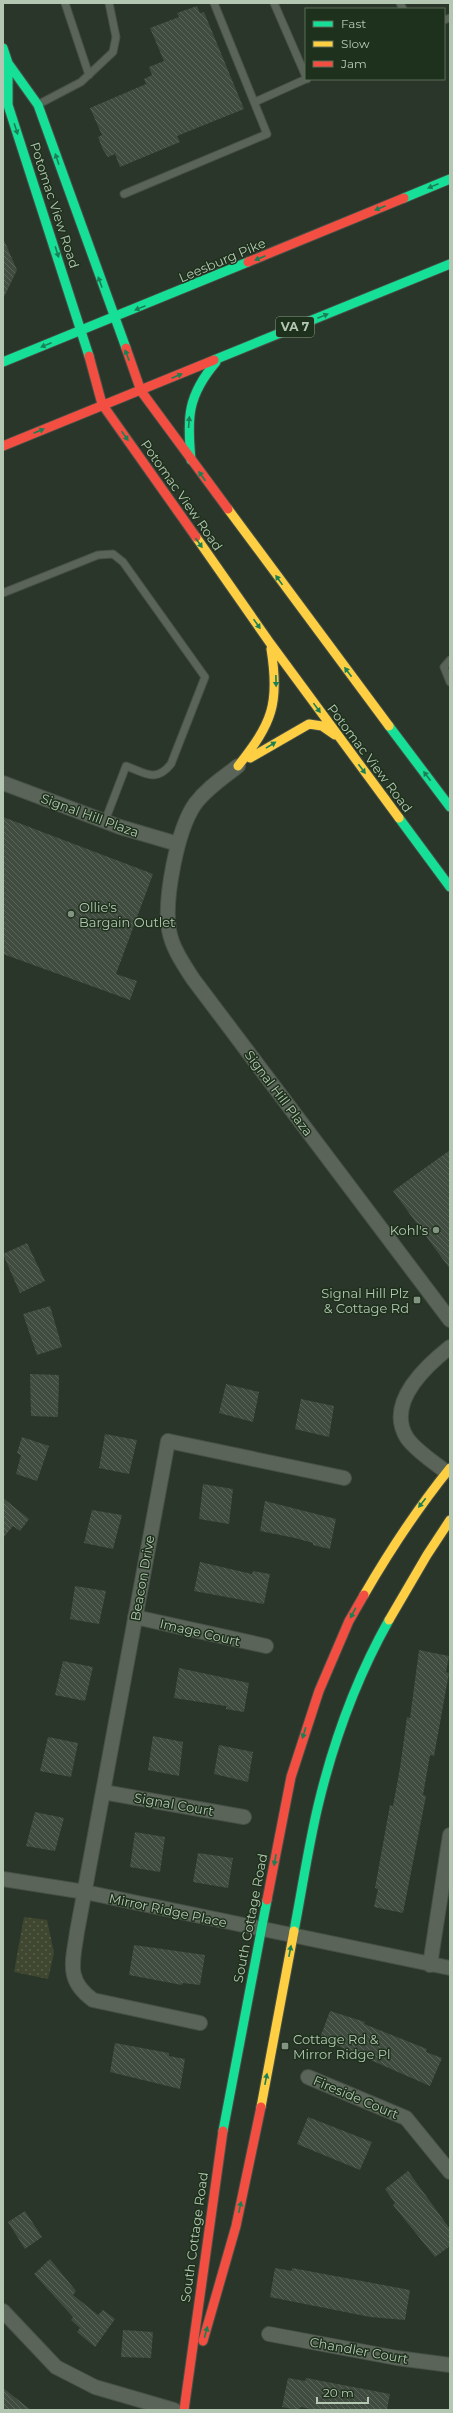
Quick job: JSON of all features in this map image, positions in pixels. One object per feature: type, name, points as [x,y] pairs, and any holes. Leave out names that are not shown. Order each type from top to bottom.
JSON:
[{"type":"main road","name":"Potomac View Road","points":[[3,48],[8,63],[38,105],[113,319],[141,391],[450,807]]},
{"type":"main road","name":"Potomac View Road","points":[[8,63],[6,106],[83,331],[102,404],[270,643],[450,887]]},
{"type":"main road","name":"Leesburg Pike","points":[[3,362],[113,319],[450,179]]},
{"type":"main road","name":"VA 7","points":[[3,446],[102,404],[141,391],[450,264]]},
{"type":"main road","points":[[191,460],[188,427],[190,402],[200,380],[218,359]]},
{"type":"main road","points":[[238,766],[261,736],[269,720],[275,698],[277,679],[270,643]]},
{"type":"main road","points":[[238,766],[309,724],[322,726],[339,738]]},
{"type":"main road","name":"South Cottage Road","points":[[184,2410],[220,2144],[291,1777],[319,1691],[349,1621],[368,1586],[416,1510],[449,1472]]},
{"type":"main road","name":"South Cottage Road","points":[[184,2410],[236,2226],[258,2121],[318,1806],[341,1726],[376,1640],[402,1592],[450,1520]]},
{"type":"street","name":"Signal Hill Plaza","points":[[238,766],[208,790],[195,805],[182,830],[178,844],[168,916],[169,932],[182,962],[450,1320]]},
{"type":"street","name":"Signal Hill Plaza","points":[[3,783],[104,821],[178,844]]},
{"type":"street","points":[[449,1472],[408,1439],[401,1422],[404,1402],[418,1376],[450,1347]]},
{"type":"street","name":"Beacon Drive","points":[[200,2023],[93,2000],[82,1992],[74,1979],[73,1964],[103,1792],[168,1441],[344,1478]]},
{"type":"street","name":"Image Court","points":[[135,1617],[266,1646]]},
{"type":"street","name":"Signal Court","points":[[103,1792],[244,1817]]},
{"type":"street","points":[[430,1965],[450,1835]]},
{"type":"street","name":"Mirror Ridge Place","points":[[3,1879],[85,1892],[450,1968]]},
{"type":"street","name":"Fireside Court","points":[[308,2077],[406,2118],[450,2172]]},
{"type":"street","points":[[3,2311],[56,2367],[95,2387],[174,2410]]},
{"type":"street","name":"Chandler Court","points":[[269,2334],[397,2358],[450,2365]]},
{"type":"lane","points":[[65,3],[88,76]]},
{"type":"lane","points":[[124,194],[268,134],[214,3]]},
{"type":"lane","points":[[274,3],[305,77]]},
{"type":"lane","points":[[38,105],[63,93],[88,76],[113,52],[116,36],[110,4]]},
{"type":"lane","points":[[254,102],[305,79]]},
{"type":"lane","points":[[3,593],[98,555],[113,554],[123,562],[205,677],[171,764],[164,774],[153,776],[126,766],[104,821]]},
{"type":"lane","points":[[450,660],[444,667],[450,682]]},
{"type":"green space","points":[[24,1917],[47,1920],[54,1953],[48,1979],[14,1972]]},
{"type":"building","points":[[197,6],[200,13],[204,12],[244,109],[177,136],[180,142],[120,167],[115,154],[108,157],[103,150],[98,137],[102,135],[90,108],[146,84],[144,79],[152,75],[149,67],[164,61],[150,28],[179,17],[177,13]]},
{"type":"building","points":[[3,238],[17,270],[3,299]]},
{"type":"building","name":"Ollie's Bargain Outlet","points":[[3,817],[153,874],[116,974],[137,981],[130,1000],[3,954]]},
{"type":"building","name":"Kohl's","points":[[450,1150],[450,1269],[393,1191]]},
{"type":"building","points":[[27,1243],[45,1281],[20,1293],[3,1254]]},
{"type":"building","points":[[50,1306],[62,1347],[37,1355],[23,1314]]},
{"type":"building","points":[[30,1374],[59,1375],[58,1417],[31,1416]]},
{"type":"building","points":[[226,1384],[259,1392],[253,1422],[219,1413]]},
{"type":"building","points":[[301,1399],[334,1406],[329,1437],[295,1429]]},
{"type":"building","points":[[105,1434],[137,1440],[129,1474],[99,1468]]},
{"type":"building","points":[[22,1437],[49,1446],[37,1481],[16,1474],[21,1455],[17,1453]]},
{"type":"building","points":[[203,1484],[233,1489],[229,1524],[199,1519]]},
{"type":"building","points":[[3,1498],[29,1519],[20,1531],[13,1526],[3,1538]]},
{"type":"building","points":[[265,1501],[336,1519],[330,1549],[313,1545],[313,1543],[295,1538],[260,1531]]},
{"type":"building","points":[[92,1510],[122,1515],[113,1549],[84,1543]]},
{"type":"building","points":[[200,1562],[252,1574],[253,1571],[270,1574],[264,1604],[194,1591]]},
{"type":"building","points":[[75,1586],[106,1591],[99,1624],[70,1619]]},
{"type":"building","points":[[419,1650],[449,1656],[446,1672],[449,1673],[434,1756],[430,1755],[423,1795],[426,1796],[403,1913],[374,1907],[378,1889],[375,1888],[390,1805],[393,1806],[407,1717],[410,1718]]},
{"type":"building","points":[[63,1661],[93,1667],[85,1701],[55,1695]]},
{"type":"building","points":[[179,1668],[249,1683],[244,1712],[226,1709],[226,1706],[174,1698]]},
{"type":"building","points":[[153,1736],[183,1742],[179,1776],[148,1770]]},
{"type":"building","points":[[48,1737],[78,1743],[71,1777],[40,1771]]},
{"type":"building","points":[[219,1745],[253,1752],[248,1782],[214,1774]]},
{"type":"building","points":[[35,1812],[64,1818],[55,1851],[26,1846]]},
{"type":"building","points":[[135,1832],[165,1837],[160,1872],[130,1867]]},
{"type":"building","points":[[198,1853],[233,1858],[228,1888],[193,1882]]},
{"type":"building","points":[[134,1945],[205,1955],[200,1985],[183,1983],[182,1985],[129,1975]]},
{"type":"building","points":[[330,2011],[365,2022],[364,2024],[427,2049],[426,2052],[442,2058],[430,2086],[320,2038]]},
{"type":"building","points":[[115,2043],[169,2053],[169,2056],[185,2059],[180,2089],[110,2072]]},
{"type":"building","points":[[308,2117],[372,2142],[360,2170],[297,2144]]},
{"type":"building","points":[[408,2171],[450,2229],[450,2246],[435,2257],[393,2205],[395,2203],[385,2189]]},
{"type":"building","points":[[25,2211],[42,2237],[25,2249],[8,2222]]},
{"type":"building","points":[[50,2259],[76,2291],[73,2295],[98,2315],[103,2310],[115,2319],[95,2347],[77,2332],[80,2328],[71,2320],[73,2317],[34,2274]]},
{"type":"building","points":[[275,2268],[292,2271],[292,2268],[410,2290],[405,2320],[370,2317],[270,2297]]},
{"type":"building","points":[[123,2330],[153,2332],[151,2358],[121,2357]]},
{"type":"building","points":[[288,2378],[305,2381],[306,2378],[390,2394],[387,2410],[315,2410],[301,2407],[298,2410],[282,2407]]},
{"type":"building","points":[[3,2388],[31,2410],[3,2410]]},
{"type":"traffic: fast","points":[[3,48],[8,63],[8,105],[89,356]]},
{"type":"traffic: fast","points":[[8,63],[38,105],[126,348]]},
{"type":"traffic: fast","points":[[404,198],[450,179]]},
{"type":"traffic: fast","points":[[3,362],[248,262]]},
{"type":"traffic: fast","points":[[214,360],[450,264]]},
{"type":"traffic: fast","points":[[191,460],[189,432],[191,408],[199,386],[206,374],[216,362]]},
{"type":"traffic: fast","points":[[389,726],[450,807]]},
{"type":"traffic: fast","points":[[399,818],[450,887]]},
{"type":"traffic: fast","points":[[294,1931],[314,1822],[331,1758],[356,1687],[389,1620]]},
{"type":"traffic: fast","points":[[223,2131],[267,1900]]},
{"type":"traffic: slow","points":[[228,509],[389,726]]},
{"type":"traffic: slow","points":[[196,537],[270,643],[399,818]]},
{"type":"traffic: slow","points":[[238,766],[259,737],[271,712],[274,684],[274,668],[271,649]]},
{"type":"traffic: slow","points":[[250,758],[309,724],[322,726],[335,735]]},
{"type":"traffic: slow","points":[[364,1595],[404,1530],[450,1468]]},
{"type":"traffic: slow","points":[[389,1620],[427,1555],[450,1520]]},
{"type":"traffic: slow","points":[[261,2107],[294,1931]]},
{"type":"traffic: jam","points":[[248,262],[404,198]]},
{"type":"traffic: jam","points":[[126,348],[141,391],[228,509]]},
{"type":"traffic: jam","points":[[89,356],[102,404],[196,537]]},
{"type":"traffic: jam","points":[[3,446],[214,360]]},
{"type":"traffic: jam","points":[[267,1900],[291,1777],[319,1691],[349,1621],[364,1595]]},
{"type":"traffic: jam","points":[[203,2341],[236,2226],[261,2107]]},
{"type":"traffic: jam","points":[[184,2410],[223,2131]]},
{"type":"place","name":"Ollie's Bargain Outlet","points":[[71,914]]},
{"type":"place","name":"Kohl's","points":[[436,1230]]},
{"type":"place","name":"Signal Hill Plz & Cottage Rd","points":[[417,1300]]},
{"type":"place","name":"Cottage Rd & Mirror Ridge Pl","points":[[285,2046]]}]
